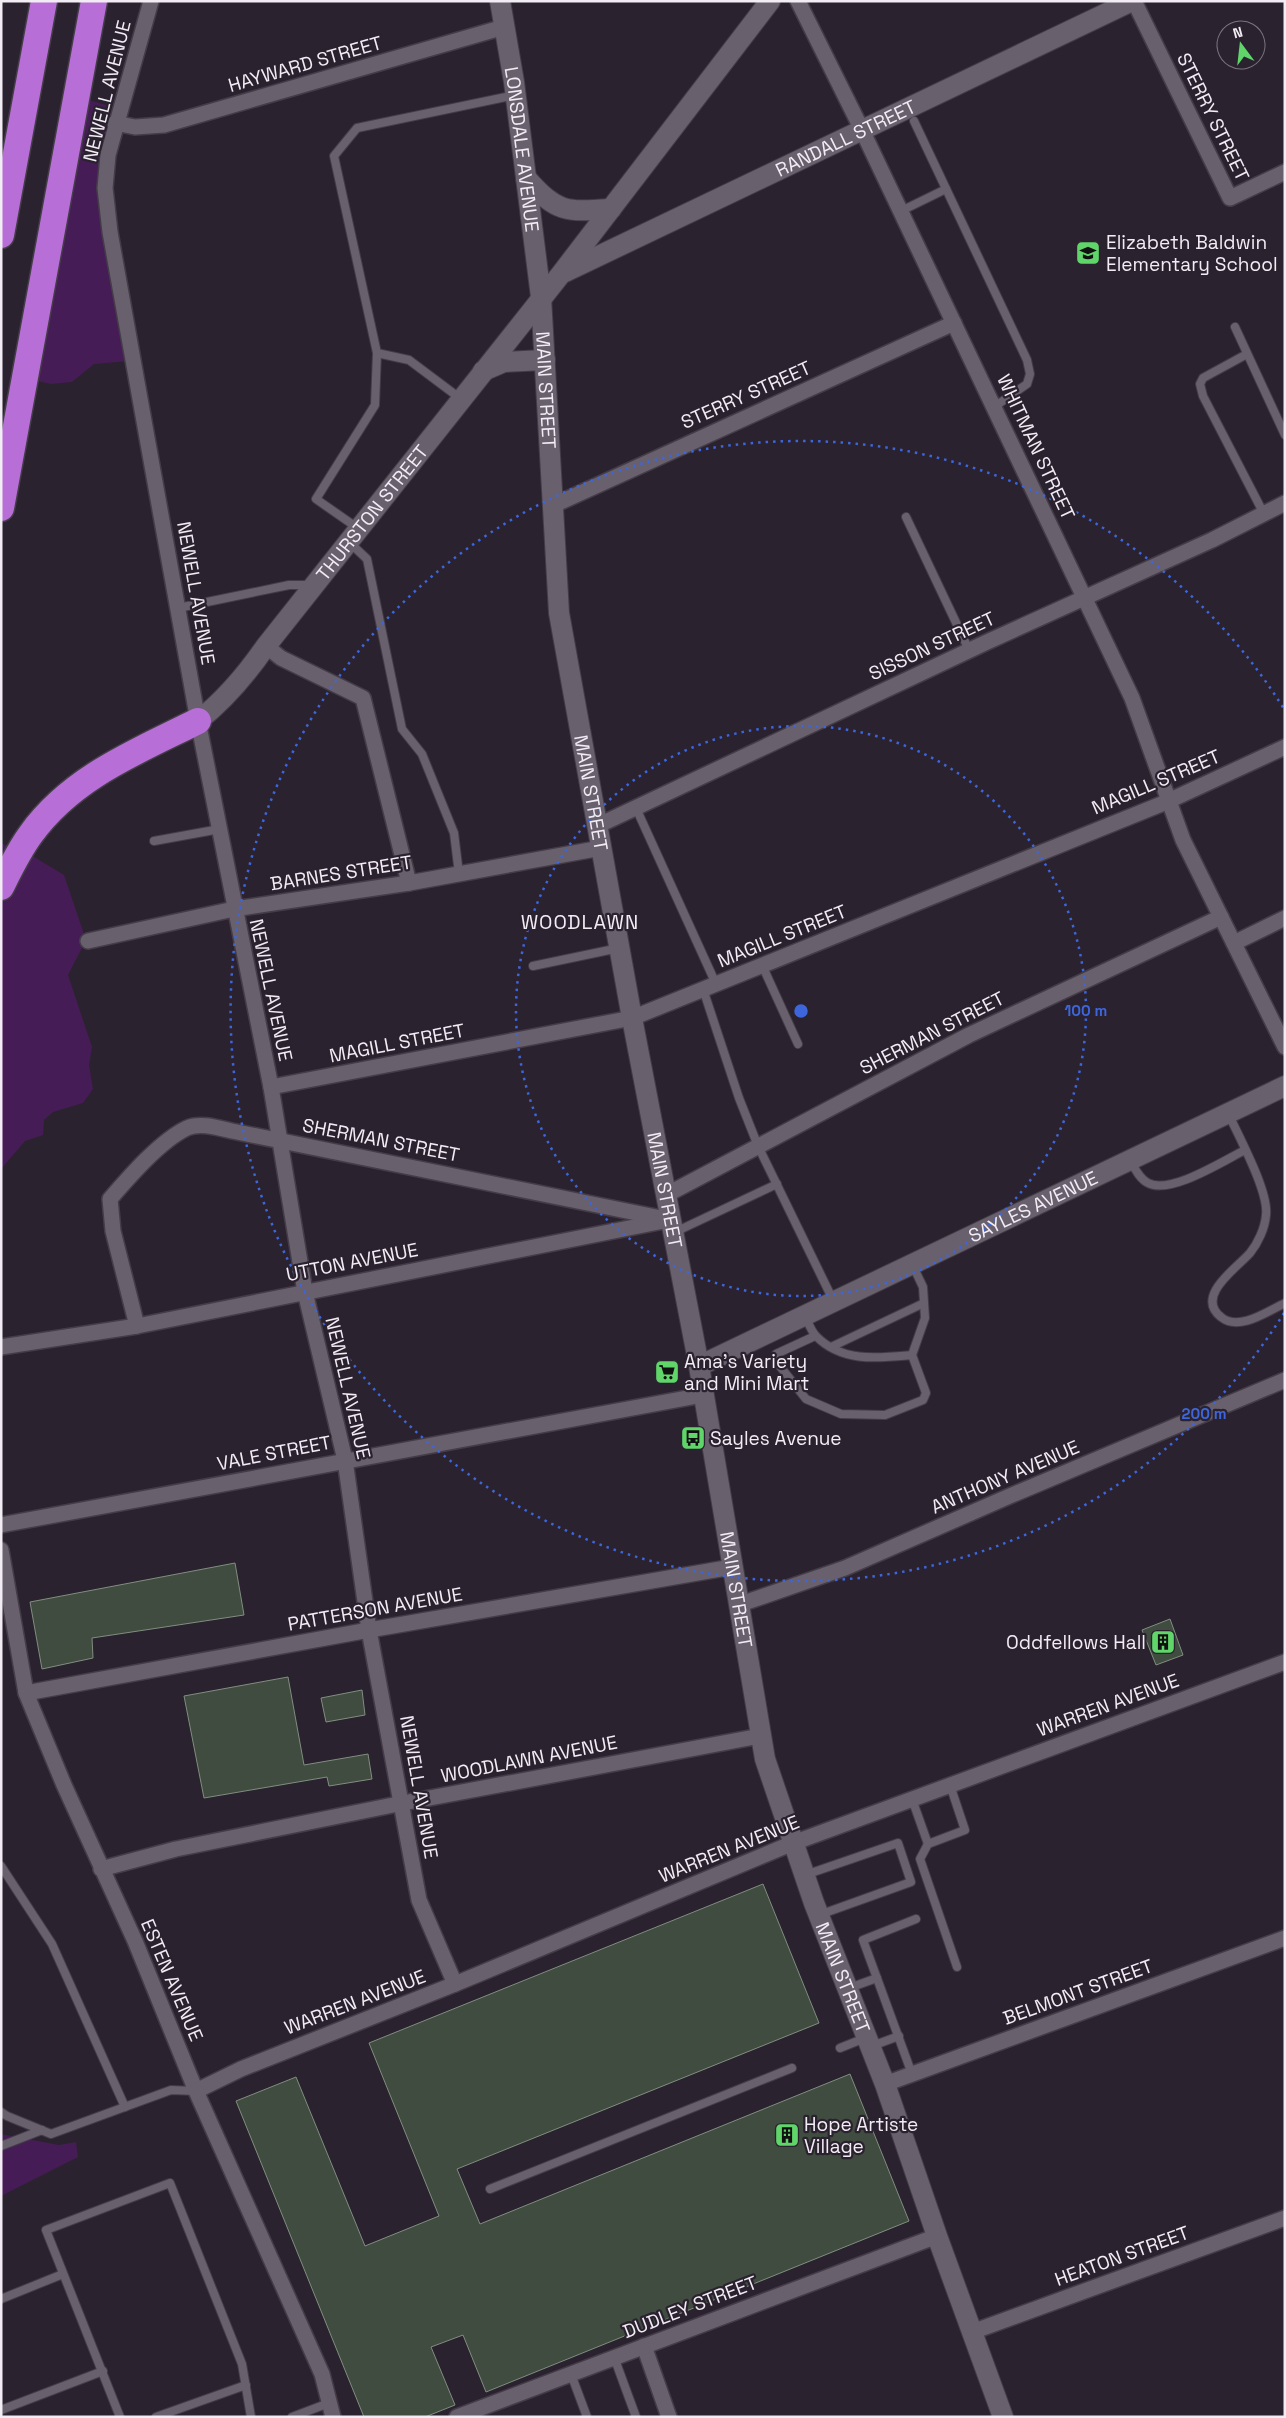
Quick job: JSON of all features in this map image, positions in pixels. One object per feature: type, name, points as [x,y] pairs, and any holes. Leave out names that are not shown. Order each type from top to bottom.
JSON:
[{"type":"highway","points":[[31,71],[34,1]]},
{"type":"highway","points":[[1,235],[44,1]]},
{"type":"highway","points":[[1,508],[94,1]]},
{"type":"highway","points":[[1,887],[31,834],[63,799],[92,776],[119,759],[198,721]]},
{"type":"main road","name":"LONSDALE AVENUE","points":[[500,1],[515,95],[541,297]]},
{"type":"main road","points":[[541,297],[561,274],[770,1]]},
{"type":"main road","name":"RANDALL STREET","points":[[561,274],[1133,1]]},
{"type":"main road","points":[[526,178],[551,202],[573,212],[611,209]]},
{"type":"main road","name":"MAIN STREET","points":[[541,297],[559,613],[632,1018],[699,1366],[765,1759],[819,1915],[886,2084],[937,2236],[1003,2417]]},
{"type":"main road","name":"THURSTON STREET","points":[[198,721],[219,704],[244,678],[266,646],[541,297]]},
{"type":"main road","points":[[483,371],[504,362],[545,360]]},
{"type":"main road","name":"SAYLES AVENUE","points":[[699,1366],[1285,1086]]},
{"type":"street","name":"NEWELL AVENUE","points":[[151,1],[115,123],[106,170],[106,209],[198,721],[271,1087],[305,1292],[344,1460],[369,1630],[403,1803],[419,1900],[455,1984]]},
{"type":"street","name":"WHITMAN STREET","points":[[798,1],[901,211],[1132,698],[1183,840],[1234,943]]},
{"type":"street","name":"STERRY STREET","points":[[1133,1],[1230,198],[1285,172]]},
{"type":"street","name":"HAYWARD STREET","points":[[115,123],[135,127],[164,125],[504,27]]},
{"type":"street","name":"STERRY STREET","points":[[554,505],[954,323]]},
{"type":"street","name":"SISSON STREET","points":[[597,826],[1285,503]]},
{"type":"street","points":[[266,646],[281,658],[363,698],[374,736],[408,883]]},
{"type":"street","name":"MAGILL STREET","points":[[271,1087],[632,1018],[1170,800],[1285,747]]},
{"type":"street","name":"BARNES STREET","points":[[88,941],[234,909],[408,883],[601,848]]},
{"type":"street","name":"SHERMAN STREET","points":[[666,1195],[969,1035],[1221,917]]},
{"type":"street","points":[[1285,918],[1234,943],[1285,1047]]},
{"type":"street","name":"SHERMAN STREET","points":[[137,1326],[113,1231],[110,1199],[134,1170],[187,1128],[201,1126],[280,1140],[672,1227]]},
{"type":"street","name":"UTTON AVENUE","points":[[1,1347],[137,1326],[305,1292],[672,1227]]},
{"type":"street","name":"ANTHONY AVENUE","points":[[738,1605],[845,1568],[1012,1495],[1285,1380]]},
{"type":"street","name":"VALE STREET","points":[[1,1525],[703,1395]]},
{"type":"street","name":"ESTEN AVENUE","points":[[1,1550],[26,1693],[101,1869],[135,1941],[196,2091],[322,2374],[331,2410]]},
{"type":"street","name":"PATTERSON AVENUE","points":[[26,1693],[369,1630],[732,1567]]},
{"type":"street","name":"WARREN AVENUE","points":[[196,2091],[240,2069],[455,1984],[793,1844],[1285,1662]]},
{"type":"street","name":"WOODLAWN AVENUE","points":[[101,1869],[176,1849],[403,1803],[760,1736]]},
{"type":"street","name":"BELMONT STREET","points":[[886,2084],[1285,1938]]},
{"type":"street","name":"HEATON STREET","points":[[972,2332],[1285,2218]]},
{"type":"street","name":"DUDLEY STREET","points":[[457,2417],[937,2236]]},
{"type":"street","points":[[644,2346],[669,2417]]},
{"type":"lane","points":[[460,874],[454,833],[422,754],[402,728],[367,559],[354,535],[316,499],[375,405],[377,353],[334,156],[356,128],[515,95]]},
{"type":"lane","points":[[914,121],[1027,360],[1030,374],[1027,384],[994,407]]},
{"type":"lane","points":[[901,211],[946,189]]},
{"type":"lane","points":[[1235,327],[1285,436]]},
{"type":"lane","points":[[377,353],[409,360],[461,399]]},
{"type":"lane","points":[[1247,354],[1204,378],[1200,384],[1203,396],[1264,514]]},
{"type":"lane","points":[[906,517],[969,650]]},
{"type":"lane","points":[[178,608],[289,584],[314,585]]},
{"type":"lane","points":[[636,808],[709,987],[739,1098],[758,1146],[834,1302]]},
{"type":"lane","points":[[154,841],[220,829]]},
{"type":"lane","points":[[533,966],[619,948]]},
{"type":"lane","points":[[762,965],[798,1044]]},
{"type":"lane","points":[[1228,1113],[1262,1190],[1267,1213],[1263,1230],[1251,1252],[1219,1283],[1213,1299],[1214,1309],[1220,1317],[1229,1322],[1244,1322],[1285,1303]]},
{"type":"lane","points":[[1130,1160],[1138,1174],[1148,1183],[1173,1185],[1245,1150]]},
{"type":"lane","points":[[672,1227],[777,1184]]},
{"type":"lane","points":[[815,1336],[776,1354],[775,1360],[806,1399],[841,1414],[885,1415],[923,1400],[926,1393],[912,1355],[925,1318],[923,1286],[912,1264]]},
{"type":"lane","points":[[831,1347],[924,1303]]},
{"type":"lane","points":[[805,1316],[815,1336],[831,1347],[855,1358],[912,1355]]},
{"type":"lane","points":[[950,1785],[966,1830],[928,1844],[920,1859],[958,1966]]},
{"type":"lane","points":[[912,1799],[928,1844]]},
{"type":"lane","points":[[805,1875],[898,1844],[912,1882],[819,1915]]},
{"type":"lane","points":[[1,1866],[52,1944],[125,2107]]},
{"type":"lane","points":[[912,2074],[863,1940],[916,1919]]},
{"type":"lane","points":[[849,1988],[877,1978]]},
{"type":"lane","points":[[840,2048],[898,2036]]},
{"type":"lane","points":[[490,2189],[792,2068]]},
{"type":"lane","points":[[1,2112],[51,2134],[171,2090],[196,2091]]},
{"type":"lane","points":[[1,2146],[42,2130]]},
{"type":"lane","points":[[120,2417],[46,2230],[170,2184],[242,2364],[251,2417]]},
{"type":"lane","points":[[1,2299],[63,2274]]},
{"type":"lane","points":[[614,2357],[636,2417]]},
{"type":"lane","points":[[1,2410],[102,2371]]},
{"type":"lane","points":[[571,2374],[587,2417]]},
{"type":"lane","points":[[156,2417],[246,2385]]},
{"type":"lane","points":[[292,2417],[331,2410]]},
{"type":"shaded area","points":[[82,98],[123,110],[109,176],[129,361],[94,364],[72,382],[51,384],[29,379]]},
{"type":"shaded area","points":[[1,843],[15,849],[21,849],[64,875],[86,940],[68,975],[92,1047],[89,1065],[93,1089],[83,1103],[53,1112],[44,1120],[43,1135],[25,1141],[1,1169]]},
{"type":"shaded area","points":[[1,2134],[59,2145],[76,2142],[78,2157],[1,2196]]},
{"type":"building","points":[[235,1563],[244,1615],[92,1638],[93,1658],[42,1669],[30,1602]]},
{"type":"building","name":"Oddfellows Hall","points":[[1170,1619],[1183,1655],[1156,1665],[1142,1630]]},
{"type":"building","points":[[288,1677],[304,1765],[368,1754],[372,1779],[329,1786],[327,1777],[204,1798],[184,1696]]},
{"type":"building","points":[[362,1690],[365,1715],[326,1722],[321,1698]]},
{"type":"building","name":"Hope Artiste Village","points":[[763,1884],[819,2023],[457,2169],[480,2224],[850,2074],[909,2221],[486,2392],[463,2335],[431,2347],[455,2405],[425,2417],[364,2417],[236,2101],[296,2077],[365,2246],[439,2216],[369,2043]]},
{"type":"place","name":"Elizabeth Baldwin Elementary School","points":[[1088,253]]},
{"type":"place","name":"Ama's Variety and Mini Mart","points":[[667,1372]]},
{"type":"place","name":"Sayles Avenue","points":[[693,1438]]},
{"type":"place","name":"Oddfellows Hall","points":[[1163,1642]]},
{"type":"place","name":"Hope Artiste Village","points":[[787,2135]]},
{"type":"district","name":"WOODLAWN","points":[[580,922]]}]
